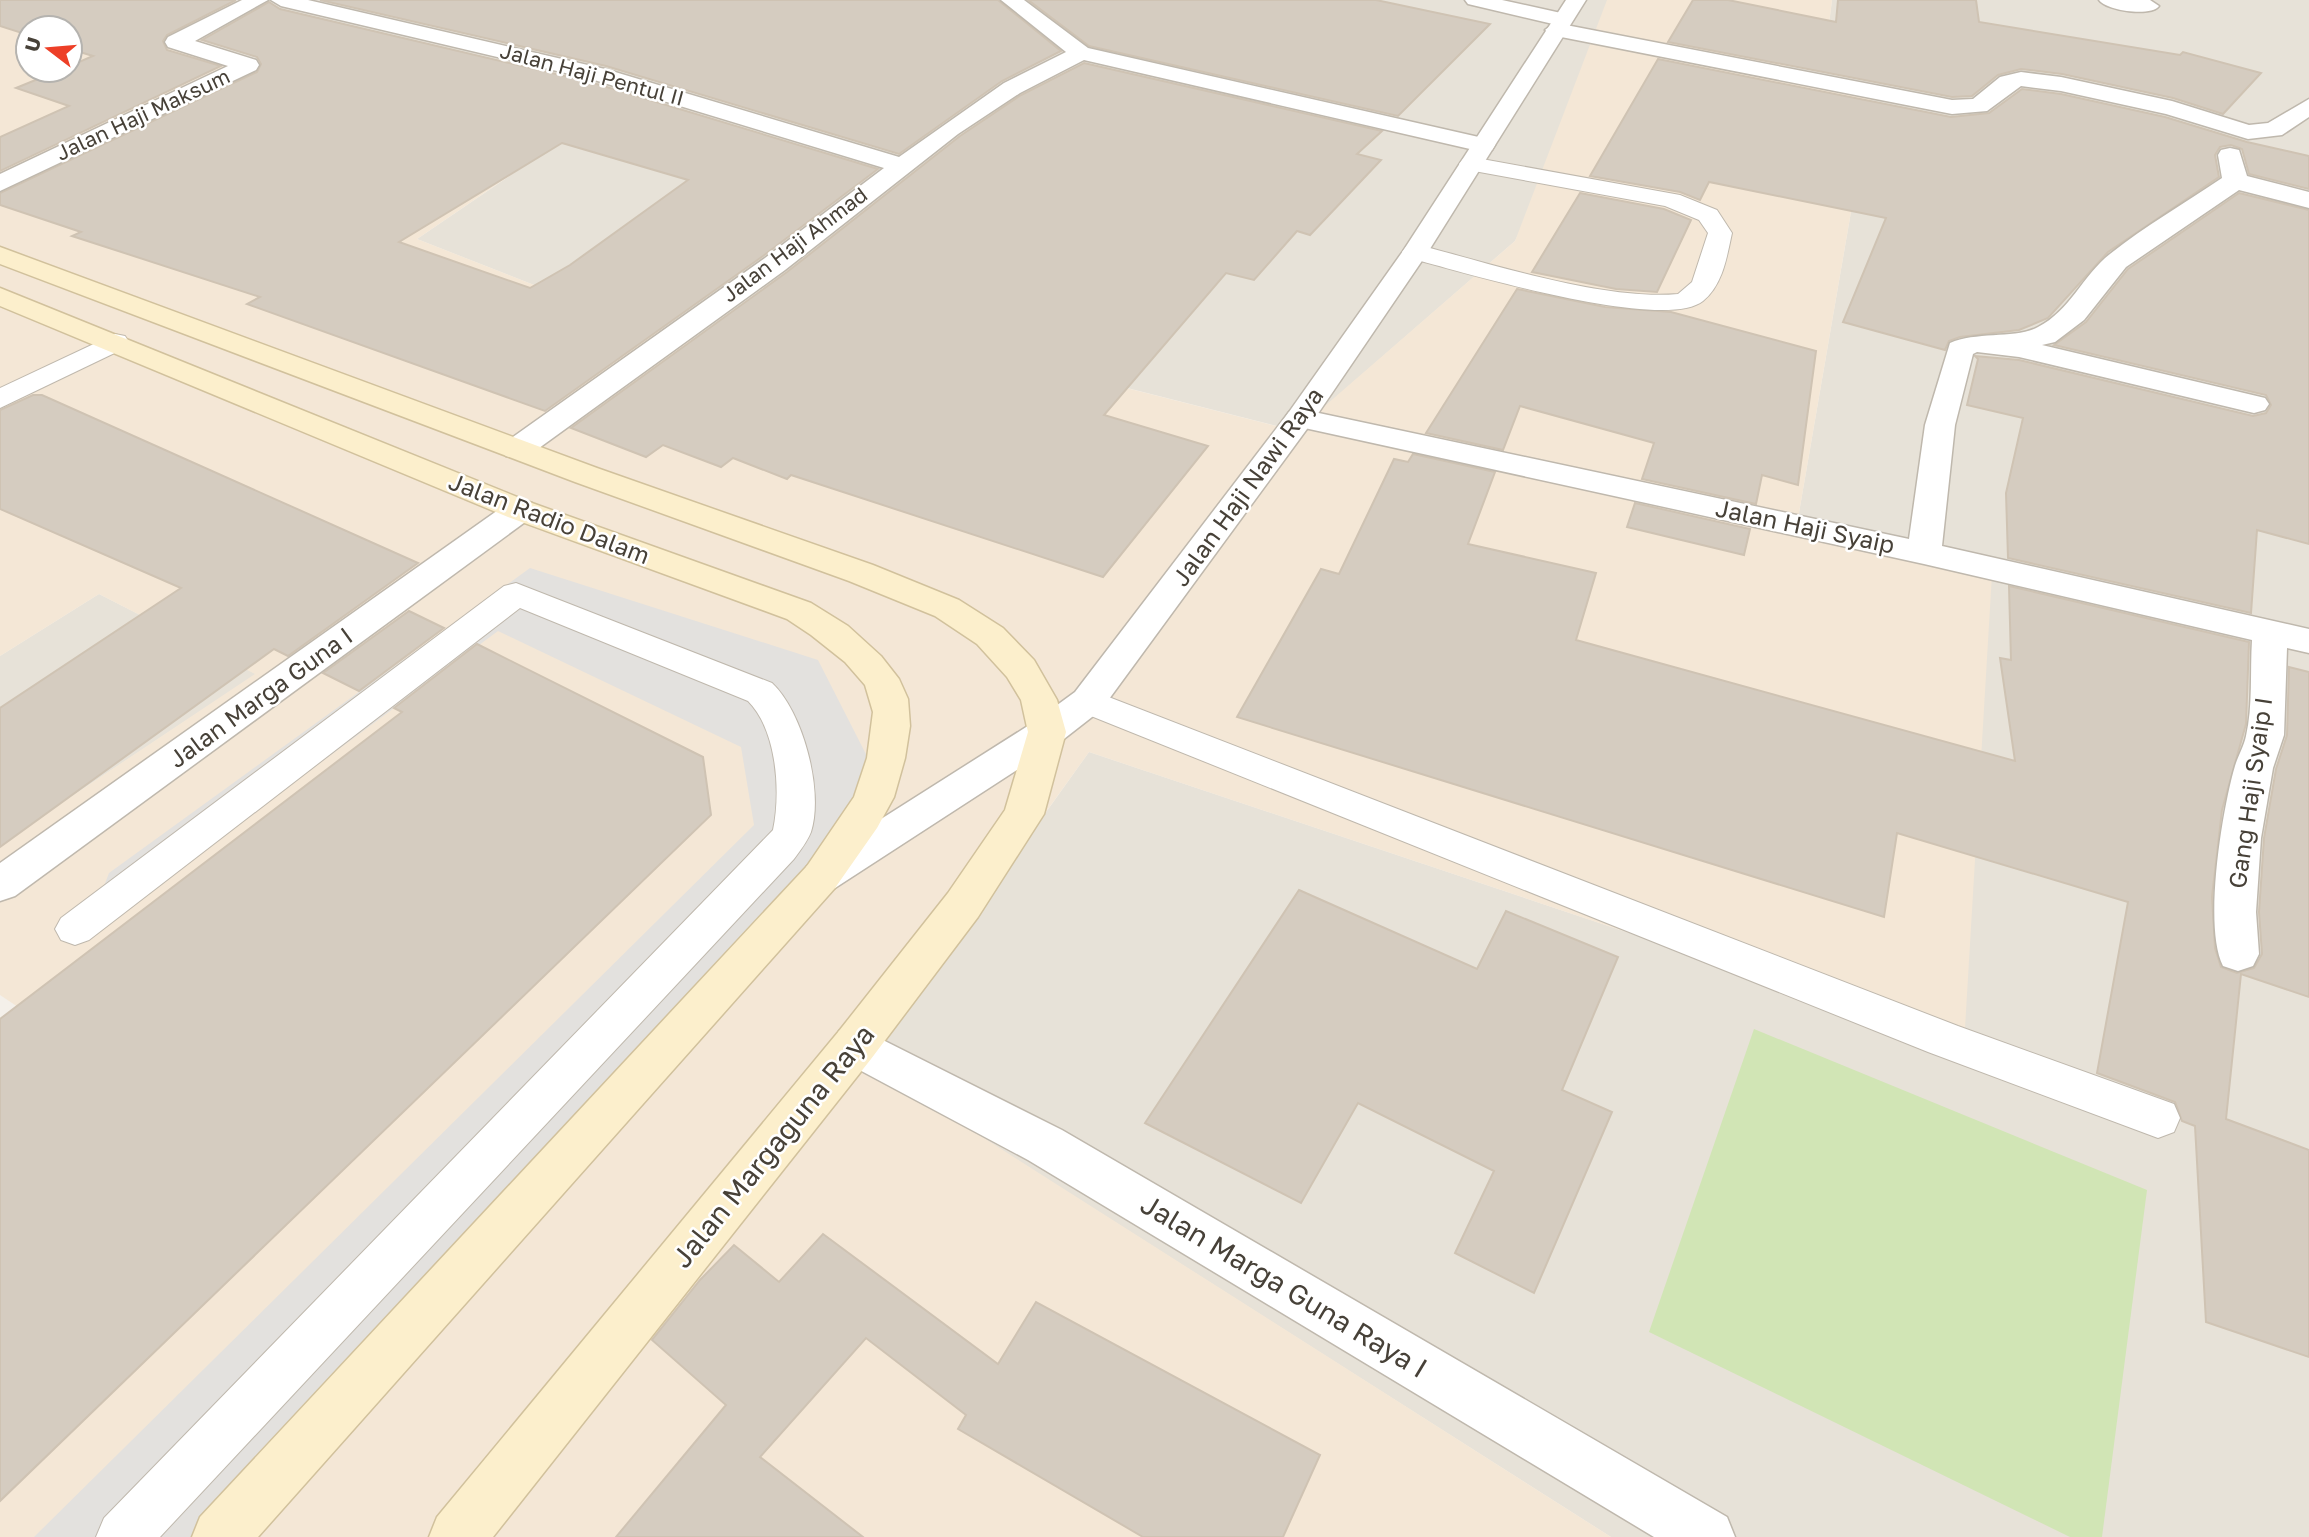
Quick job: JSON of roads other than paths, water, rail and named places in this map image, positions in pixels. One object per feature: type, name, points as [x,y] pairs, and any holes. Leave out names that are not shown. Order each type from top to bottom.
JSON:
[{"type":"main road","points":[[0,255],[517,449],[861,573],[947,608],[990,636],[1021,669],[1039,700],[1047,732]]},
{"type":"main road","name":"Jalan Radio Dalam","points":[[0,296],[520,510],[799,611],[827,627],[850,646],[887,690],[892,734],[874,797],[821,877]]},
{"type":"main road","name":"Jalan Margaguna Raya","points":[[457,1537],[855,1045],[963,905],[1024,814],[1047,732]]},
{"type":"main road","points":[[220,1537],[821,877]]},
{"type":"street","name":"Jalan Haji Maksum","points":[[0,183],[248,65],[176,42],[258,0]]},
{"type":"street","name":"Jalan Haji Pentul II","points":[[281,0],[597,74],[900,165]]},
{"type":"street","points":[[1012,0],[1081,53],[1477,154]]},
{"type":"street","points":[[1475,0],[1565,17],[1952,107],[1979,106],[2013,80],[2043,81],[2172,108],[2248,132],[2274,130],[2309,106]]},
{"type":"street","points":[[2109,0],[2149,6]]},
{"type":"street","name":"Jalan Haji Nawi Raya","points":[[821,877],[1047,732],[1088,701],[1300,418],[1415,252],[1565,17]]},
{"type":"street","name":"Jalan Haji Ahmad","points":[[517,449],[775,264],[900,165],[1012,88],[1081,53]]},
{"type":"street","points":[[2235,181],[2228,146],[2248,132]]},
{"type":"street","points":[[1924,553],[1940,425],[1960,349],[1966,344],[2045,336],[2074,314],[2117,261],[2235,181],[2309,200]]},
{"type":"street","points":[[1986,343],[2046,353],[2254,404]]},
{"type":"street","name":"Jalan Haji Syaip","points":[[1300,418],[1924,553],[2309,641]]},
{"type":"street","name":"Jalan Marga Guna I","points":[[0,885],[520,510]]},
{"type":"street","name":"Gang Haji Syaip I","points":[[2238,954],[2235,912],[2241,838],[2254,768],[2265,735],[2270,632]]},
{"type":"street","name":"Jalan Marga Guna Raya I","points":[[855,1045],[1045,1145],[1707,1537]]},
{"type":"lane","points":[[1415,252],[1607,296],[1649,302],[1684,301],[1704,285],[1720,233],[1708,215],[1671,200],[1477,154]]},
{"type":"lane","points":[[0,399],[115,342]]},
{"type":"lane","points":[[75,929],[516,594],[760,692],[769,698],[784,735],[796,790],[792,831],[780,849],[123,1537]]},
{"type":"lane","points":[[1088,701],[1942,1039],[2158,1118]]}]
